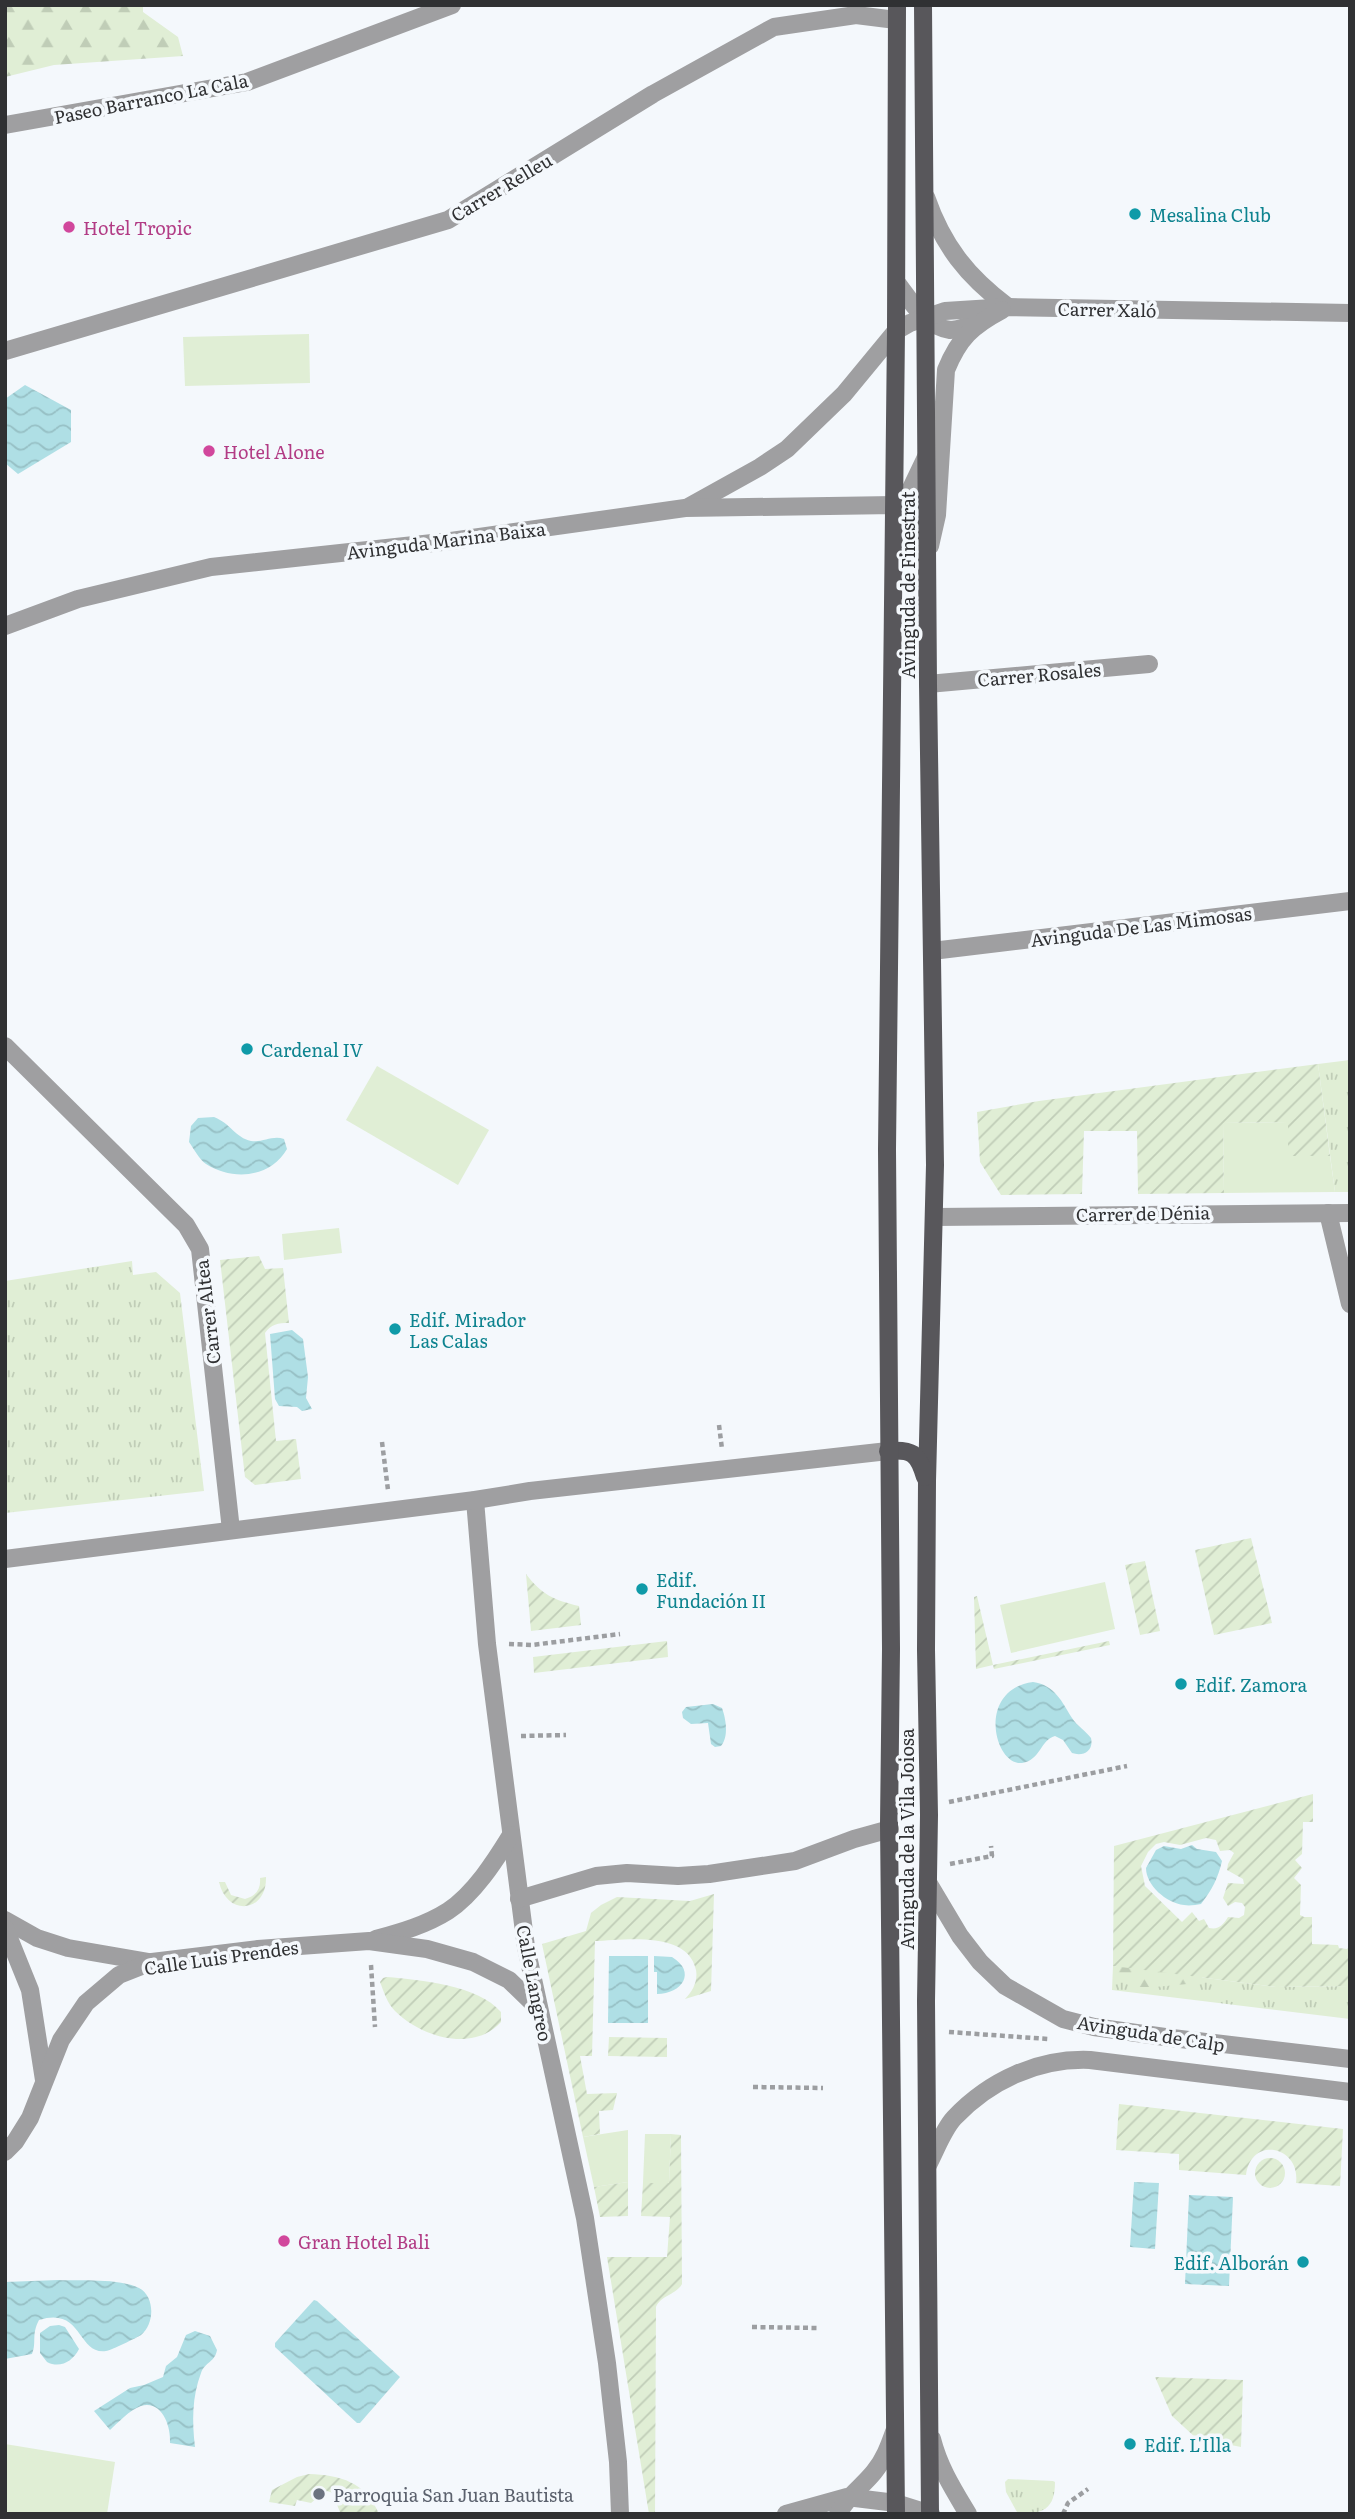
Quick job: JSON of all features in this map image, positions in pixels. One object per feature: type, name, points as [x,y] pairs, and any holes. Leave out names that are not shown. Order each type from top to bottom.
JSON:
[{"type":"main road","name":"Avinguda de Finestrat","points":[[923,5],[935,1165]]},
{"type":"main road","name":"Avinguda de Finestrat","points":[[888,1157],[897,283],[896,13]]},
{"type":"main road","name":"Avinguda de la Vila Joiosa","points":[[888,1157],[896,1450],[890,1829],[896,2508]]},
{"type":"main road","name":"Avinguda de la Vila Joiosa","points":[[930,2514],[926,2001],[929,1805],[926,1650],[927,1481],[935,1165]]},
{"type":"main road","points":[[896,1450],[917,1435],[929,1407]]},
{"type":"main road","points":[[896,1450],[913,1453],[921,1463],[927,1481]]},
{"type":"street","name":"Paseo Barranco La Cala","points":[[5,125],[247,82],[452,5]]},
{"type":"street","name":"Carrer Relleu","points":[[5,351],[448,220],[653,94],[774,27],[856,10],[896,13]]},
{"type":"street","points":[[897,283],[925,317],[940,327],[953,330],[977,323],[1007,307],[982,288],[957,261],[935,221],[926,194]]},
{"type":"street","name":"Carrer Xaló","points":[[896,331],[945,311],[1007,307],[1350,313]]},
{"type":"street","points":[[927,553],[937,515],[946,370],[954,350],[977,323]]},
{"type":"street","points":[[685,508],[761,467],[787,449],[844,394],[896,331]]},
{"type":"street","name":"Avinguda de Finestrat","points":[[895,505],[906,499],[927,455]]},
{"type":"street","name":"Avinguda de Finestrat","points":[[895,505],[910,513],[927,553]]},
{"type":"street","name":"Avinguda Marina Baixa","points":[[5,626],[78,599],[211,567],[452,541],[685,508],[895,505]]},
{"type":"street","name":"Carrer Rosales","points":[[928,684],[1149,664]]},
{"type":"street","name":"Avinguda De Las Mimosas","points":[[932,951],[1350,901]]},
{"type":"street","name":"Carrer Altea","points":[[5,1045],[186,1225],[200,1249],[231,1530]]},
{"type":"street","name":"Carrer de Dénia","points":[[935,1217],[1228,1212],[1350,1213]]},
{"type":"street","points":[[1328,1213],[1350,1304]]},
{"type":"street","points":[[5,1559],[530,1491],[896,1450]]},
{"type":"street","name":"Calle Langreo","points":[[475,1500],[487,1644],[519,1899],[526,1947],[585,2218],[607,2363],[618,2462],[620,2514]]},
{"type":"street","points":[[519,1899],[596,1877],[627,1873],[678,1876],[709,1874],[782,1864],[890,1829]]},
{"type":"street","points":[[369,1941],[411,1929],[449,1910],[488,1873],[511,1835]]},
{"type":"street","name":"Avinguda de Calp","points":[[929,1876],[960,1936],[980,1962],[1005,1986],[1063,2020],[1172,2038],[1350,2059]]},
{"type":"street","points":[[5,1920],[37,1938],[68,1948],[152,1962]]},
{"type":"street","points":[[5,1928],[30,1990],[45,2084]]},
{"type":"street","points":[[369,1941],[428,1949],[473,1962],[509,1980],[539,2009]]},
{"type":"street","name":"Calle Luis Prendes","points":[[5,2152],[30,2118],[61,2040],[86,2003],[119,1975],[152,1962],[258,1949],[369,1941]]},
{"type":"street","name":"Avinguda de Calp","points":[[928,2165],[953,2119],[985,2091],[1039,2065],[1069,2059],[1350,2092]]},
{"type":"street","name":"Avinguda de la Vila Joiosa","points":[[838,2514],[847,2497],[875,2471],[888,2450],[896,2425]]},
{"type":"street","points":[[929,2428],[937,2459],[968,2514]]},
{"type":"street","points":[[786,2514],[847,2497],[930,2514]]},
{"type":"path","points":[[382,1443],[390,1510]]},
{"type":"path","points":[[487,1644],[532,1645],[620,1634]]},
{"type":"path","points":[[499,1737],[566,1735]]},
{"type":"path","points":[[929,1805],[1127,1766]]},
{"type":"path","points":[[929,1876],[992,1856],[990,1846]]},
{"type":"path","points":[[369,1941],[375,2027]]},
{"type":"path","points":[[753,2087],[823,2088]]},
{"type":"path","points":[[752,2327],[820,2328]]},
{"type":"path","points":[[1063,2514],[1068,2503],[1088,2489]]},
{"type":"green space","points":[[5,5],[143,5],[143,12],[178,37],[183,56],[54,65],[5,77]]},
{"type":"green space","points":[[309,334],[310,383],[185,386],[183,337]]},
{"type":"green space","points":[[1350,1060],[1350,1192],[1335,1192],[1318,1064]]},
{"type":"green space","points":[[1318,1064],[1330,1156],[1288,1156],[1288,1122],[1223,1123],[1224,1193],[1138,1194],[1137,1131],[1084,1131],[1082,1194],[1001,1195],[980,1162],[977,1112],[1039,1101]]},
{"type":"green space","points":[[377,1066],[489,1130],[458,1185],[346,1120]]},
{"type":"green space","points":[[1289,1122],[1288,1155],[1330,1156],[1335,1192],[1224,1193],[1223,1123]]},
{"type":"green space","points":[[339,1228],[342,1253],[284,1260],[282,1234]]},
{"type":"green space","points":[[259,1256],[265,1269],[283,1268],[289,1323],[275,1325],[265,1333],[276,1441],[296,1439],[301,1479],[255,1485],[245,1477],[220,1260]]},
{"type":"green space","points":[[132,1261],[133,1275],[156,1272],[180,1293],[204,1491],[5,1513],[5,1281]]},
{"type":"green space","points":[[1251,1538],[1272,1623],[1214,1635],[1195,1550]]},
{"type":"green space","points":[[1145,1561],[1160,1631],[1140,1635],[1125,1565]]},
{"type":"green space","points":[[526,1574],[549,1596],[579,1606],[581,1625],[531,1631]]},
{"type":"green space","points":[[1105,1582],[1115,1629],[1011,1653],[1000,1605]]},
{"type":"green space","points":[[977,1596],[993,1665],[976,1669],[974,1597]]},
{"type":"green space","points":[[667,1641],[668,1657],[534,1673],[533,1657]]},
{"type":"green space","points":[[1109,1641],[1110,1645],[994,1669],[993,1665]]},
{"type":"green space","points":[[1313,1794],[1313,1822],[1303,1822],[1302,1854],[1295,1860],[1302,1868],[1294,1878],[1301,1885],[1300,1915],[1312,1917],[1312,1944],[1338,1945],[1339,1948],[1347,1949],[1350,1945],[1350,1986],[1276,1987],[1113,1966],[1114,1846]],"holes":[[[1206,1838],[1216,1840],[1220,1851],[1230,1850],[1234,1853],[1227,1870],[1243,1879],[1244,1884],[1228,1883],[1223,1898],[1228,1906],[1235,1902],[1242,1903],[1245,1907],[1244,1915],[1239,1918],[1228,1917],[1218,1928],[1209,1928],[1204,1919],[1199,1921],[1192,1912],[1182,1922],[1145,1886],[1141,1866],[1148,1852],[1156,1844],[1164,1842],[1180,1845]]]},
{"type":"green space","points":[[266,1877],[265,1889],[260,1898],[254,1904],[246,1906],[230,1901],[219,1882],[225,1882],[231,1895],[245,1899],[257,1891],[260,1878]]},
{"type":"green space","points":[[1131,1878],[1207,1971],[1198,1983],[1136,1987],[1117,1974],[1115,1956]]},
{"type":"green space","points":[[714,1894],[711,1991],[685,1999],[694,1986],[696,1970],[691,1957],[681,1948],[653,1940],[595,1941],[592,2056],[580,2056],[587,2094],[617,2093],[613,2110],[599,2111],[600,2134],[583,2137],[542,1944],[586,1931],[591,1913],[617,1897],[690,1901]]},
{"type":"green space","points":[[1113,1966],[1276,1987],[1350,1986],[1350,2019],[1112,1990]]},
{"type":"green space","points":[[387,1977],[464,1990],[491,2003],[501,2012],[501,2022],[476,2037],[447,2038],[433,2034],[406,2020],[392,2008],[380,1982]]},
{"type":"green space","points":[[609,2037],[667,2038],[667,2057],[608,2056]]},
{"type":"green space","points":[[1119,2104],[1343,2129],[1340,2186],[1296,2183],[1291,2161],[1275,2150],[1265,2150],[1257,2154],[1250,2162],[1246,2175],[1179,2170],[1179,2154],[1116,2150]]},
{"type":"green space","points":[[628,2130],[628,2182],[594,2187],[583,2137]]},
{"type":"green space","points":[[645,2134],[671,2134],[669,2183],[643,2183]]},
{"type":"green space","points":[[671,2134],[681,2135],[682,2284],[656,2307],[655,2514],[649,2514],[607,2257],[667,2257],[670,2217],[641,2216],[643,2183],[669,2183]]},
{"type":"green space","points":[[1270,2158],[1281,2162],[1285,2173],[1281,2184],[1270,2188],[1259,2184],[1255,2173],[1259,2162]]},
{"type":"green space","points":[[628,2182],[628,2216],[600,2217],[594,2187]]},
{"type":"green space","points":[[1155,2377],[1243,2380],[1241,2447],[1196,2438],[1172,2416]]},
{"type":"green space","points":[[5,2444],[115,2462],[107,2514],[5,2514]]},
{"type":"green space","name":"Parroquia San Juan Bautista","points":[[309,2474],[331,2476],[351,2482],[367,2494],[379,2514],[340,2512],[335,2500],[336,2494],[327,2491],[325,2496],[311,2503],[297,2500],[295,2506],[269,2502],[272,2490]]},
{"type":"green space","points":[[1008,2479],[1055,2482],[1050,2504],[1041,2511],[1018,2514],[1006,2492],[1005,2482]]},
{"type":"water","points":[[25,385],[71,410],[71,442],[18,474],[5,463],[5,399]]},
{"type":"water","points":[[214,1117],[251,1141],[284,1139],[287,1149],[280,1159],[261,1171],[239,1174],[217,1169],[203,1162],[189,1142],[191,1126],[198,1118]]},
{"type":"water","points":[[292,1330],[303,1339],[308,1377],[306,1398],[312,1409],[302,1411],[297,1407],[279,1406],[275,1399],[270,1334]]},
{"type":"water","points":[[1033,1682],[1052,1690],[1074,1721],[1091,1738],[1091,1746],[1087,1751],[1072,1753],[1063,1740],[1055,1736],[1046,1741],[1033,1758],[1022,1763],[1012,1761],[1004,1753],[998,1741],[997,1712],[1003,1698],[1015,1688]]},
{"type":"water","points":[[713,1704],[722,1708],[726,1728],[724,1742],[715,1747],[711,1744],[708,1723],[691,1724],[683,1718],[682,1712],[686,1707]]},
{"type":"water","points":[[1192,1845],[1197,1849],[1216,1852],[1222,1861],[1219,1873],[1201,1904],[1177,1904],[1153,1887],[1146,1868],[1156,1850],[1164,1846],[1181,1849]]},
{"type":"water","points":[[609,1956],[648,1956],[648,2023],[608,2023]]},
{"type":"water","points":[[654,1956],[672,1957],[680,1963],[685,1975],[679,1986],[666,1993],[657,1994]]},
{"type":"water","points":[[1134,2182],[1159,2183],[1155,2249],[1130,2247]]},
{"type":"water","points":[[1189,2195],[1233,2197],[1229,2286],[1185,2284]]},
{"type":"water","points":[[110,2281],[139,2288],[150,2303],[151,2317],[146,2330],[141,2335],[106,2351],[97,2350],[89,2346],[72,2325],[53,2317],[39,2320],[32,2354],[5,2359],[5,2282]]},
{"type":"water","points":[[314,2300],[400,2377],[360,2423],[275,2347],[275,2343]]},
{"type":"water","points":[[50,2326],[65,2327],[79,2349],[70,2360],[57,2365],[47,2362],[40,2353],[40,2333]]},
{"type":"water","points":[[195,2331],[210,2336],[217,2350],[203,2369],[198,2382],[193,2418],[195,2447],[170,2443],[164,2416],[155,2407],[148,2405],[132,2410],[110,2430],[94,2411],[130,2388],[163,2377],[166,2366],[177,2357],[186,2335]]},
{"type":"place","name":"Mesalina Club","points":[[1135,214]]},
{"type":"place","name":"Hotel Tropic","points":[[69,227]]},
{"type":"place","name":"Hotel Alone","points":[[209,451]]},
{"type":"place","name":"Cardenal IV","points":[[247,1049]]},
{"type":"place","name":"Edif. Mirador Las Calas","points":[[395,1329]]},
{"type":"place","name":"Edif. Fundación II","points":[[642,1589]]},
{"type":"place","name":"Edif. Zamora","points":[[1181,1684]]},
{"type":"place","name":"Gran Hotel Bali","points":[[284,2241]]},
{"type":"place","name":"Edif. Alborán","points":[[1303,2262]]},
{"type":"place","name":"Edif. L'Illa","points":[[1130,2444]]},
{"type":"place","name":"Parroquia San Juan Bautista","points":[[319,2494]]}]
